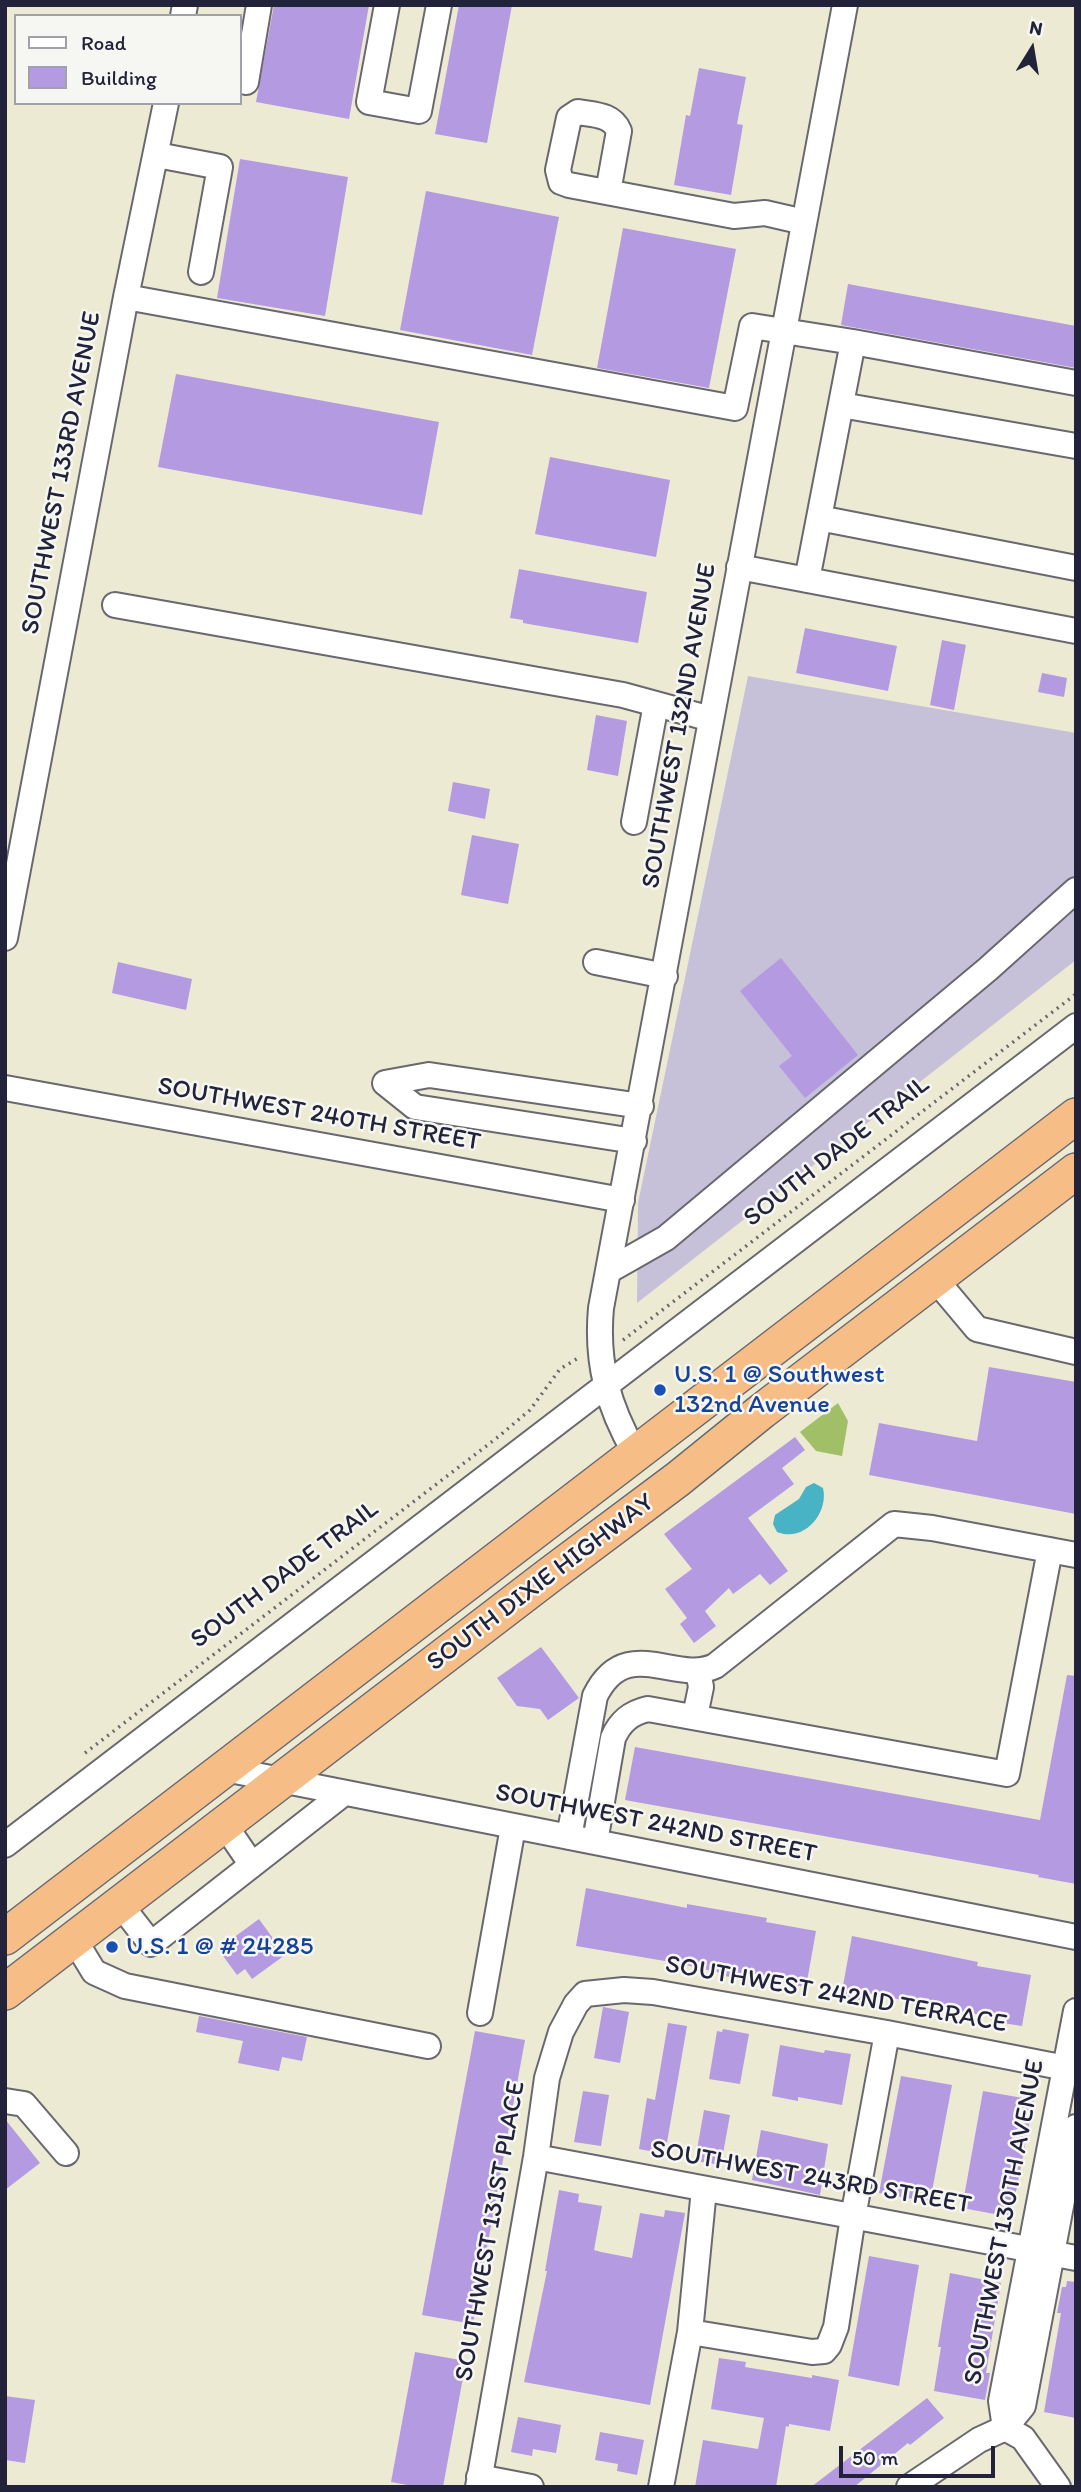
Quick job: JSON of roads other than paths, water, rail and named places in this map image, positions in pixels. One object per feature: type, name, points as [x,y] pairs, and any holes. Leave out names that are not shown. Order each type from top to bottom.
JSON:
[{"type":"highway","name":"SOUTH DIXIE HIGHWAY","points":[[5,1937],[1076,1116]]},
{"type":"highway","name":"SOUTH DIXIE HIGHWAY","points":[[5,1992],[1076,1171]]},
{"type":"highway","points":[[443,1658],[468,1613],[610,1502],[628,1478],[635,1453],[654,1453],[691,1440],[834,1332],[865,1312],[936,1279]]},
{"type":"highway","points":[[5,1964],[59,1923],[106,1859]]},
{"type":"street","points":[[246,82],[259,5]]},
{"type":"street","points":[[387,5],[369,102],[419,111],[439,5]]},
{"type":"street","name":"SOUTHWEST 132ND AVENUE","points":[[635,1453],[617,1420],[606,1386],[600,1326],[738,567],[845,5]]},
{"type":"street","name":"SOUTHWEST 133RD AVENUE","points":[[5,938],[126,297],[166,105]]},
{"type":"street","points":[[157,155],[220,167],[201,272]]},
{"type":"street","points":[[608,192],[734,216],[765,213],[804,222]]},
{"type":"street","points":[[126,297],[768,414]]},
{"type":"street","points":[[735,408],[752,326],[783,329],[1076,383]]},
{"type":"street","points":[[807,580],[853,342]]},
{"type":"street","points":[[841,405],[1076,446]]},
{"type":"street","points":[[819,518],[1076,568]]},
{"type":"street","points":[[738,567],[1076,631]]},
{"type":"street","points":[[115,605],[622,695],[711,719]]},
{"type":"street","points":[[634,822],[656,704]]},
{"type":"street","points":[[608,1271],[666,1238],[988,969],[1076,890]]},
{"type":"street","points":[[596,962],[665,976]]},
{"type":"street","points":[[5,1845],[1076,1026]]},
{"type":"street","points":[[634,1141],[415,1107],[385,1083],[429,1075],[641,1106]]},
{"type":"street","name":"SOUTHWEST 240TH STREET","points":[[5,1088],[622,1200]]},
{"type":"street","points":[[936,1279],[977,1329],[1076,1352]]},
{"type":"street","points":[[569,1837],[595,1696],[608,1677],[627,1666],[644,1663],[703,1671],[715,1667],[894,1524],[932,1528],[1076,1555]]},
{"type":"street","points":[[595,1842],[613,1738],[622,1722],[633,1714],[648,1709],[1007,1774],[1050,1550]]},
{"type":"street","points":[[699,1717],[703,1671]]},
{"type":"street","name":"SOUTHWEST 242ND STREET","points":[[225,1769],[1076,1937]]},
{"type":"street","points":[[120,1904],[151,1944],[344,1793]]},
{"type":"street","points":[[224,1824],[252,1865]]},
{"type":"street","points":[[480,2013],[513,1827]]},
{"type":"street","points":[[74,1939],[94,1972],[125,1986],[429,2046]]},
{"type":"street","name":"SOUTHWEST 242ND TERRACE","points":[[585,1994],[624,1990],[653,1992],[887,2033],[1070,2069]]},
{"type":"street","name":"SOUTHWEST 131ST PLACE","points":[[479,2482],[536,2157],[547,2078],[568,2017],[585,1994]]},
{"type":"street","name":"SOUTHWEST 130TH AVENUE","points":[[1041,2251],[1070,2069],[1076,2011]]},
{"type":"street","points":[[690,2332],[801,2350],[824,2351],[830,2346],[836,2328],[853,2217],[887,2033]]},
{"type":"street","points":[[5,2101],[24,2104],[66,2153]]},
{"type":"street","name":"SOUTHWEST 130TH AVENUE","points":[[1005,2428],[1001,2401],[1076,2127]]},
{"type":"street","name":"SOUTHWEST 243RD STREET","points":[[536,2157],[1076,2258]]},
{"type":"street","points":[[661,2487],[690,2332],[704,2189]]},
{"type":"street","points":[[909,2487],[979,2440],[1005,2428],[1023,2438],[1058,2487]]},
{"type":"street","points":[[479,2482],[531,2487]]},
{"type":"water","points":[[814,1483],[823,1488],[824,1498],[812,1524],[796,1533],[777,1532],[773,1524],[775,1515],[799,1499],[806,1487]]},
{"type":"place","name":"U.S. 1 @ Southwest 132nd Avenue","points":[[660,1390]]},
{"type":"place","name":"U.S. 1 @ # 24285","points":[[112,1947]]}]
